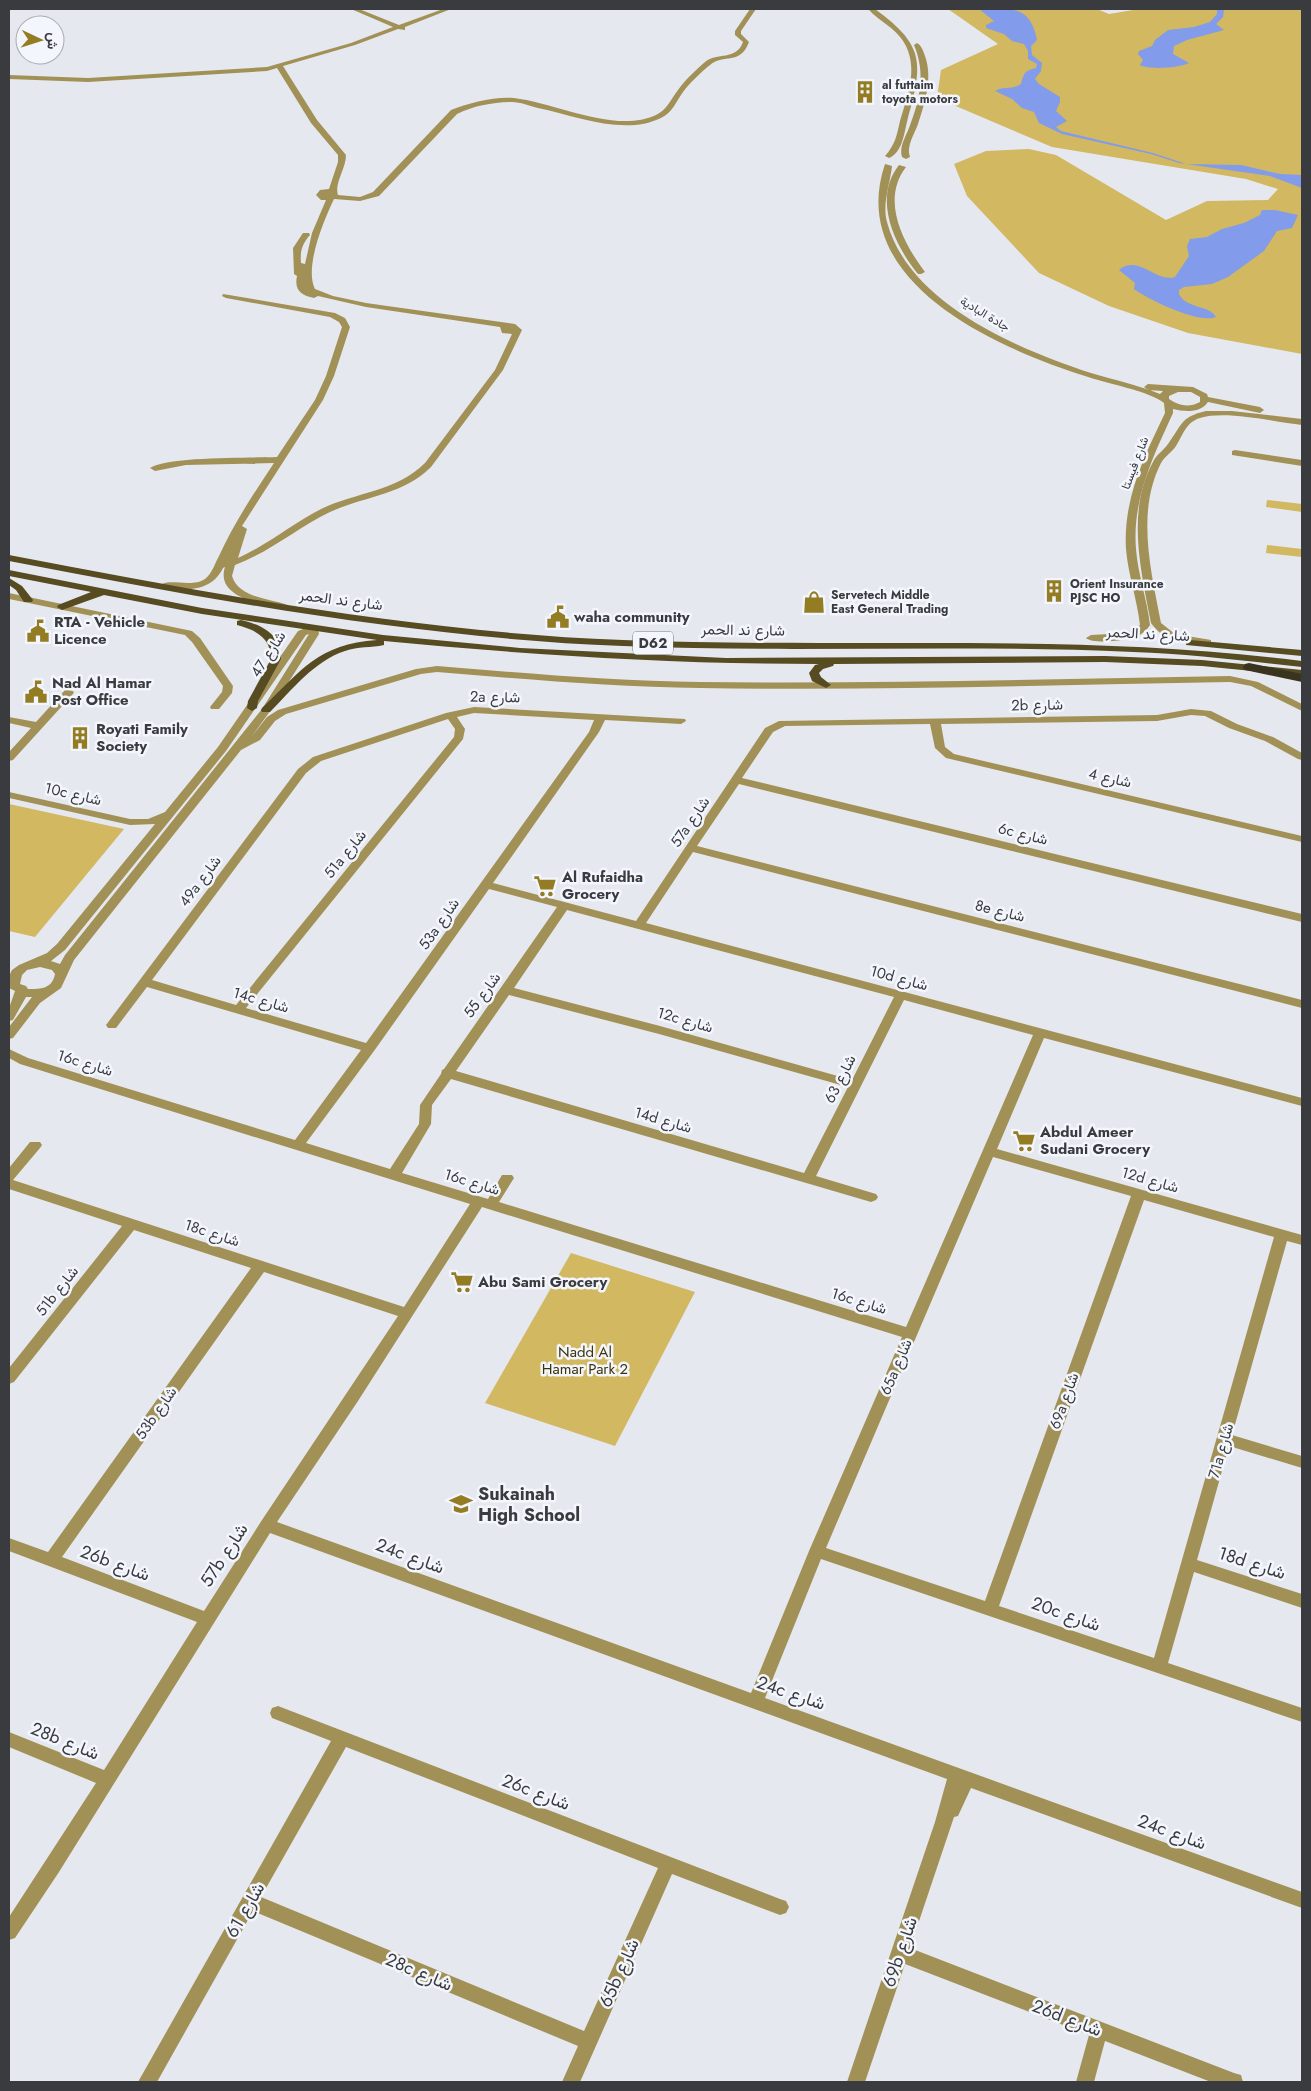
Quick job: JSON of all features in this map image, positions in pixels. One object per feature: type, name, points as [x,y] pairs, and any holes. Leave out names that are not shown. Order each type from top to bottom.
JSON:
[{"type":"highway","points":[[1249,667],[1302,678]]},
{"type":"main road","name":"شارع ند الحمر","points":[[9,558],[284,608],[432,627],[557,639],[624,643],[843,647],[1114,647],[1203,653],[1302,664]]},
{"type":"main road","points":[[9,562],[200,601],[297,616],[309,621],[314,628],[327,623],[343,622],[447,633],[557,639]]},
{"type":"main road","name":"شارع ند الحمر","points":[[9,574],[202,611],[314,628],[468,647],[668,659],[842,661],[1087,658],[1178,662],[1302,672]]},
{"type":"main road","points":[[9,581],[28,600]]},
{"type":"main road","points":[[62,607],[97,593],[109,592]]},
{"type":"main road","points":[[80,599],[79,605],[82,611]]},
{"type":"main road","points":[[154,602],[163,607],[243,623],[255,627],[271,638],[275,645],[276,659],[253,701],[252,708]]},
{"type":"main road","points":[[843,647],[871,642],[1091,638],[1234,646],[1302,653]]},
{"type":"main road","points":[[266,710],[312,663],[337,650],[370,644],[468,647]]},
{"type":"main road","points":[[826,684],[816,680],[815,671],[822,666],[842,661]]},
{"type":"street","points":[[354,9],[405,27],[448,9]]},
{"type":"street","points":[[362,9],[405,27]]},
{"type":"street","points":[[9,77],[88,80],[277,69],[336,52],[454,9]]},
{"type":"street","points":[[330,195],[356,199],[367,198],[376,194],[454,112],[470,105],[513,100],[607,121],[636,123],[655,118],[672,106],[681,90],[709,62],[735,56],[745,49],[746,42],[738,35],[738,31],[753,9]]},
{"type":"street","points":[[871,9],[890,23],[906,40],[913,54],[916,69],[916,84],[909,108],[895,150],[889,156]]},
{"type":"street","points":[[880,9],[899,23],[913,39],[920,50],[925,67],[925,84],[904,150],[906,157],[889,156]]},
{"type":"street","points":[[220,565],[232,564],[242,560],[334,507],[399,486],[417,477],[428,466],[490,382],[502,364],[518,330],[516,326],[506,329],[344,304],[306,294],[301,290],[299,284],[302,266],[301,248],[330,195],[336,156],[304,117],[277,69]]},
{"type":"street","name":"جادة البادية","points":[[889,156],[882,159],[881,162],[888,166],[881,204],[886,232],[901,262],[918,282],[934,296],[983,329],[1037,356],[1183,408],[1202,403],[1201,394],[1193,390],[1173,390],[1147,386],[1057,357],[995,328],[955,303],[934,286],[905,251],[897,234],[891,204],[897,175],[902,168],[911,163],[906,157]]},
{"type":"street","points":[[888,166],[902,168]]},
{"type":"street","points":[[310,234],[309,287],[312,291],[366,305],[506,329]]},
{"type":"street","points":[[124,580],[193,587],[210,580],[220,565],[227,545],[312,412],[325,388],[334,364],[345,324],[342,320],[332,315],[226,296]]},
{"type":"street","points":[[490,382],[498,363],[506,329]]},
{"type":"street","points":[[1166,401],[1166,393],[1173,390]]},
{"type":"street","name":"شارع فيستا","points":[[1091,638],[1130,635],[1142,630],[1145,622],[1132,550],[1134,505],[1136,486],[1169,413],[1166,401]]},
{"type":"street","points":[[1202,403],[1302,415]]},
{"type":"street","points":[[1202,403],[1302,421]]},
{"type":"street","name":"شارع فيستا","points":[[1234,646],[1178,638],[1162,631],[1156,623],[1143,547],[1143,512],[1147,492],[1158,460],[1172,446],[1185,423],[1200,415],[1224,414],[1302,421]]},
{"type":"street","points":[[1235,454],[1302,464]]},
{"type":"street","points":[[155,468],[186,462],[281,460]]},
{"type":"street","points":[[244,519],[227,576],[228,582],[235,591],[284,608]]},
{"type":"street","points":[[1138,589],[1150,594]]},
{"type":"street","points":[[9,596],[182,631],[193,636],[228,686],[227,693],[215,707]]},
{"type":"street","name":"شارع 47","points":[[31,965],[51,956],[61,948],[222,749],[302,633],[314,628],[314,634],[266,710],[69,958],[57,985],[43,993]]},
{"type":"street","points":[[237,748],[256,738],[271,719],[282,712],[428,669],[635,683],[826,684],[1230,679],[1254,684],[1302,708]]},
{"type":"street","points":[[9,758],[69,692]]},
{"type":"street","name":"2a شارع","points":[[317,759],[450,715],[481,710],[681,721]]},
{"type":"street","name":"2b شارع","points":[[765,735],[769,730],[783,723],[1163,718],[1196,712],[1212,715],[1233,726],[1262,736],[1302,757]]},
{"type":"street","name":"51a شارع","points":[[238,1010],[459,737],[460,729],[450,715]]},
{"type":"street","name":"53a شارع","points":[[298,1145],[487,885],[594,732],[601,717]]},
{"type":"street","points":[[9,720],[38,726]]},
{"type":"street","name":"شارع 4","points":[[935,721],[940,748],[950,756],[1302,839]]},
{"type":"street","name":"57a شارع","points":[[638,926],[737,780],[765,735]]},
{"type":"street","name":"49a شارع","points":[[112,1025],[302,771],[317,759]]},
{"type":"street","name":"6c شارع","points":[[737,780],[1302,918]]},
{"type":"street","name":"10c شارع","points":[[9,795],[130,822],[150,822],[168,814]]},
{"type":"street","points":[[130,822],[144,831],[142,846]]},
{"type":"street","name":"8e شارع","points":[[691,848],[1302,1004]]},
{"type":"street","name":"10d شارع","points":[[487,885],[1302,1102]]},
{"type":"street","name":"شارع 55","points":[[394,1174],[425,1124],[426,1105],[446,1073],[565,905]]},
{"type":"street","points":[[31,965],[11,977],[14,986],[28,994],[43,993]]},
{"type":"street","points":[[9,966],[55,966],[61,973]]},
{"type":"street","name":"14c شارع","points":[[143,982],[370,1048]]},
{"type":"street","points":[[9,1017],[18,1002],[22,989]]},
{"type":"street","name":"12c شارع","points":[[506,990],[660,1030],[855,1085]]},
{"type":"street","points":[[9,1035],[43,993]]},
{"type":"street","name":"شارع 63","points":[[808,1178],[900,995]]},
{"type":"street","name":"65a شارع","points":[[755,1702],[817,1551],[1040,1033]]},
{"type":"street","name":"16c شارع","points":[[9,1053],[24,1061],[910,1334]]},
{"type":"street","name":"16c شارع","points":[[9,1060],[24,1061]]},
{"type":"street","name":"14d شارع","points":[[446,1073],[871,1197]]},
{"type":"street","points":[[9,1177],[35,1145]]},
{"type":"street","name":"12d شارع","points":[[989,1151],[1302,1240]]},
{"type":"street","name":"57b شارع","points":[[9,1932],[53,1866],[207,1619],[406,1313],[485,1203],[507,1178]]},
{"type":"street","name":"18c شارع","points":[[9,1184],[406,1313]]},
{"type":"street","name":"69a شارع","points":[[990,1609],[1138,1194]]},
{"type":"street","name":"51b شارع","points":[[9,1378],[130,1224]]},
{"type":"street","name":"71a شارع","points":[[1158,1667],[1282,1234]]},
{"type":"street","name":"53b شارع","points":[[51,1560],[261,1265]]},
{"type":"street","points":[[1224,1438],[1302,1462]]},
{"type":"street","name":"24c شارع","points":[[267,1526],[1302,1900]]},
{"type":"street","name":"26b شارع","points":[[9,1544],[207,1619]]},
{"type":"street","name":"20c شارع","points":[[817,1551],[1302,1716]]},
{"type":"street","name":"18d شارع","points":[[1189,1564],[1302,1601]]},
{"type":"street","name":"26c شارع","points":[[278,1713],[780,1908]]},
{"type":"street","name":"شارع 61","points":[[149,2082],[342,1738]]},
{"type":"street","name":"28b شارع","points":[[9,1739],[106,1779]]},
{"type":"street","name":"69b شارع","points":[[856,2082],[944,1822],[962,1777]]},
{"type":"street","name":"65b شارع","points":[[571,2082],[668,1864]]},
{"type":"street","name":"28c شارع","points":[[250,1901],[588,2042]]},
{"type":"street","name":"26d شارع","points":[[900,1953],[1234,2082]]},
{"type":"street","points":[[1085,2082],[1099,2030]]},
{"type":"green space","points":[[948,9],[1097,9],[1109,14],[1139,9],[1302,9],[1302,354],[1188,333],[1109,306],[1039,273],[967,196],[954,164],[986,151],[1029,149],[1056,155],[1166,220],[1207,201],[1268,200],[1278,189],[1246,179],[1052,147],[937,98],[941,70],[998,44]]},
{"type":"green space","points":[[1267,500],[1302,504],[1302,512],[1266,507]]},
{"type":"green space","points":[[1267,545],[1302,549],[1302,557],[1266,553]]},
{"type":"green space","points":[[9,804],[124,829],[35,937],[9,931]]},
{"type":"green space","name":"Nadd Al Hamar Park 2","points":[[571,1253],[695,1292],[615,1446],[485,1403]]},
{"type":"water","points":[[979,9],[1008,9],[1023,14],[1029,20],[1034,28],[1037,40],[1031,46],[1032,55],[1042,63],[1041,71],[1035,79],[1039,84],[1060,97],[1056,111],[1067,121],[1056,127],[1061,131],[1153,153],[1186,164],[1062,134],[1039,123],[1034,112],[1022,108],[1012,99],[995,91],[1021,84],[1025,73],[1036,68],[1037,64],[1028,59],[1028,51],[1024,44],[1012,41],[1004,34],[986,28],[986,25],[994,21]]},
{"type":"water","points":[[1217,9],[1224,10],[1223,17],[1216,24],[1224,30],[1187,40],[1174,46],[1173,54],[1189,63],[1164,68],[1150,68],[1140,65],[1143,60],[1138,54],[1139,51],[1152,46],[1155,40],[1168,30],[1194,27],[1210,22],[1217,14]]},
{"type":"water","points":[[1186,164],[1241,165],[1280,174],[1302,175],[1302,188],[1270,176]]},
{"type":"water","points":[[1262,210],[1275,210],[1298,215],[1292,228],[1277,231],[1264,251],[1228,277],[1212,284],[1184,287],[1179,290],[1182,299],[1192,305],[1209,310],[1216,317],[1198,317],[1162,305],[1134,289],[1135,283],[1119,270],[1133,265],[1168,278],[1175,277],[1189,256],[1187,246],[1190,239],[1207,237],[1222,229],[1244,223],[1260,215]]},
{"type":"place","name":"al futtaim toyota motors","points":[[865,92]]},
{"type":"place","name":"Orient Insurance PJSC HO","points":[[1054,591]]},
{"type":"place","name":"Servetech Middle East General Trading","points":[[814,602]]},
{"type":"place","name":"waha community","points":[[558,617]]},
{"type":"place","name":"RTA - Vehicle Licence","points":[[38,631]]},
{"type":"place","name":"Nad Al Hamar Post Office","points":[[36,692]]},
{"type":"place","name":"Royati Family Society","points":[[80,738]]},
{"type":"place","name":"Al Rufaidha Grocery","points":[[545,886]]},
{"type":"place","name":"Abdul Ameer Sudani Grocery","points":[[1024,1141]]},
{"type":"place","name":"Abu Sami Grocery","points":[[462,1282]]},
{"type":"place","name":"Sukainah High School","points":[[461,1504]]}]
